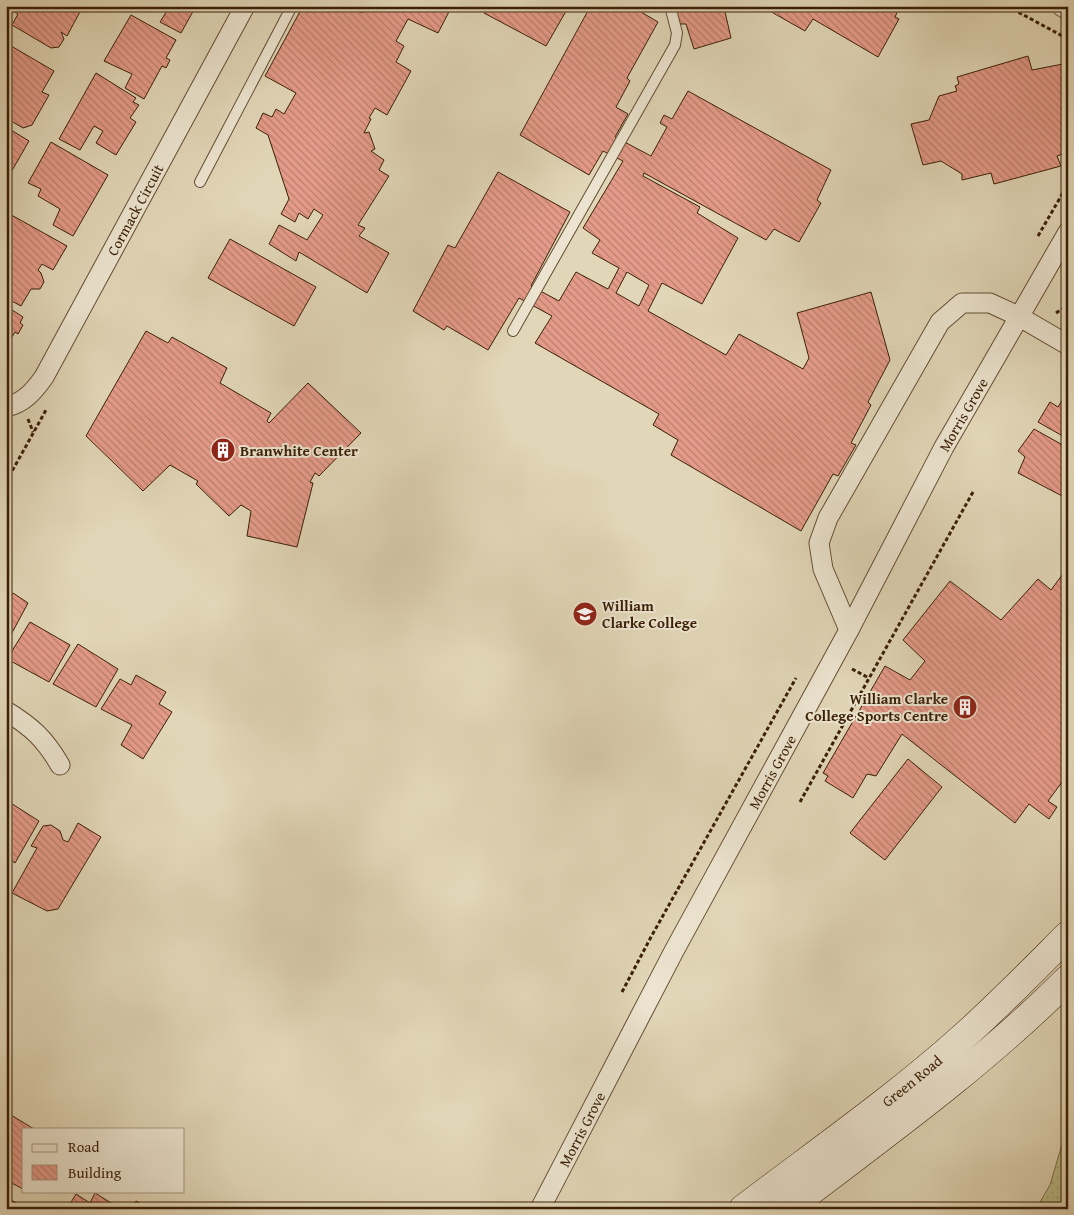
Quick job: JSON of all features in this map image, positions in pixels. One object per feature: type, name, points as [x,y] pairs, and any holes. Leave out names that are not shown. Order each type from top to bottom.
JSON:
[{"type":"main road","name":"Green Road","points":[[743,1209],[889,1098],[961,1039],[1068,935]]},
{"type":"main road","name":"Green Road","points":[[787,1209],[978,1062],[1041,1006],[1068,979]]},
{"type":"street","name":"Cormack Circuit","points":[[10,406],[31,394],[44,377],[245,6]]},
{"type":"street","points":[[1061,6],[1068,10]]},
{"type":"street","name":"Morris Grove","points":[[540,1209],[674,951],[849,630],[944,447],[1068,232]]},
{"type":"street","points":[[849,630],[823,569],[819,542],[828,518],[940,322],[962,303],[990,303],[1018,316],[1068,345]]},
{"type":"street","points":[[6,710],[28,724],[52,751],[60,765]]},
{"type":"lane","points":[[200,182],[292,6]]},
{"type":"lane","points":[[513,331],[675,45],[678,33],[670,6]]},
{"type":"path","points":[[1007,6],[1068,39]]},
{"type":"path","points":[[1065,308],[1068,313]]},
{"type":"path","points":[[800,802],[973,492]]},
{"type":"green space","points":[[1068,1124],[1068,1209],[1036,1209],[1050,1185]]},
{"type":"building","points":[[11,6],[79,6],[82,8],[67,36],[61,32],[64,39],[59,47],[51,48],[12,25],[18,14],[9,9]]},
{"type":"building","points":[[170,6],[196,6],[181,33],[160,22]]},
{"type":"building","points":[[303,6],[351,6],[362,13],[366,6],[452,6],[438,33],[408,19],[396,41],[404,46],[396,62],[411,71],[387,115],[375,108],[364,133],[369,132],[375,149],[371,151],[384,160],[379,170],[389,176],[358,225],[365,228],[359,236],[389,253],[367,293],[299,252],[296,261],[269,244],[279,225],[307,240],[323,215],[314,209],[308,219],[299,213],[295,222],[281,214],[289,199],[268,135],[256,128],[263,113],[272,117],[276,109],[284,114],[296,93],[265,76]]},
{"type":"building","points":[[487,6],[569,6],[546,46],[484,13]]},
{"type":"building","points":[[594,6],[611,6],[615,9],[616,6],[631,6],[658,22],[627,78],[630,81],[616,107],[628,114],[615,137],[651,156],[667,127],[660,123],[664,115],[672,119],[688,91],[831,170],[817,200],[821,203],[799,242],[774,229],[766,240],[644,173],[643,176],[700,207],[697,213],[738,238],[702,304],[662,283],[648,311],[726,355],[739,334],[803,369],[809,358],[797,313],[871,292],[890,360],[868,402],[871,405],[851,443],[856,445],[838,476],[833,474],[801,531],[671,455],[678,440],[653,425],[659,414],[535,343],[552,316],[519,298],[488,350],[447,326],[444,330],[413,311],[448,245],[455,248],[498,172],[570,212],[531,286],[559,301],[576,272],[608,289],[619,268],[592,253],[600,240],[583,228],[623,161],[603,151],[589,175],[520,135],[590,7],[592,9]],"holes":[[[627,272],[649,285],[639,306],[616,293]]]},
{"type":"building","points":[[675,6],[747,6],[725,12],[731,38],[694,49],[686,24],[680,24]]},
{"type":"building","points":[[761,6],[900,6],[895,17],[899,19],[878,57],[813,19],[805,31]]},
{"type":"building","points":[[131,15],[176,40],[166,58],[170,60],[166,68],[162,66],[144,99],[125,88],[132,74],[104,61]]},
{"type":"building","points":[[6,43],[54,71],[42,92],[49,95],[32,125],[23,128],[6,118]]},
{"type":"building","points":[[1028,56],[1032,70],[1063,64],[1068,83],[1068,152],[1057,156],[1061,166],[994,184],[991,173],[962,180],[962,174],[941,161],[923,165],[911,124],[929,120],[939,96],[957,91],[955,86],[959,84],[957,77]]},
{"type":"building","points":[[96,73],[136,98],[133,102],[139,105],[130,118],[136,122],[116,155],[96,143],[103,131],[94,126],[80,150],[59,139]]},
{"type":"building","points":[[6,127],[29,141],[6,181]]},
{"type":"building","points":[[51,142],[108,175],[73,236],[53,225],[60,209],[38,196],[41,189],[28,183]]},
{"type":"building","points":[[6,212],[67,246],[53,270],[42,264],[38,270],[44,282],[40,289],[31,289],[21,306],[6,298],[6,274],[11,267],[6,264]]},
{"type":"building","points":[[230,239],[316,287],[294,326],[208,278]]},
{"type":"building","points":[[6,306],[23,317],[20,323],[23,325],[18,334],[15,332],[6,347]]},
{"type":"building","name":"Branwhite Center","points":[[146,331],[168,343],[172,337],[227,368],[220,383],[271,413],[267,421],[269,423],[308,383],[361,433],[319,476],[315,473],[310,482],[313,483],[297,547],[247,536],[251,511],[241,505],[229,516],[196,484],[198,481],[170,465],[143,491],[86,436]]},
{"type":"building","points":[[1063,399],[1068,401],[1068,439],[1038,422],[1050,402],[1058,407]]},
{"type":"building","points":[[1034,429],[1068,448],[1068,499],[1018,473],[1025,457],[1018,451]]},
{"type":"building","name":"William Clarke College Sports Centre","points":[[1068,567],[1068,774],[1048,801],[1057,807],[1049,819],[1029,804],[1015,823],[902,734],[876,776],[867,774],[853,798],[825,781],[828,776],[823,773],[885,666],[910,680],[925,661],[903,640],[950,581],[1001,620],[1038,579],[1051,590]]},
{"type":"building","points":[[13,593],[28,603],[6,644],[6,600],[9,601]]},
{"type":"building","points":[[30,622],[70,645],[49,682],[7,659]]},
{"type":"building","points":[[78,644],[118,669],[96,707],[53,684]]},
{"type":"building","points":[[136,675],[166,692],[159,704],[172,712],[143,759],[121,745],[132,725],[101,709],[120,679],[131,685]]},
{"type":"building","points":[[908,759],[942,787],[885,860],[850,833]]},
{"type":"building","points":[[6,800],[39,821],[15,863],[6,857]]},
{"type":"building","points":[[78,823],[101,837],[58,909],[47,911],[12,893],[37,848],[31,846],[43,826],[51,825],[60,831],[63,840],[68,842]]},
{"type":"building","points":[[11,1115],[32,1128],[22,1128],[22,1188],[6,1180],[6,1117]]},
{"type":"building","points":[[95,1193],[116,1206],[115,1209],[67,1209],[76,1194],[90,1203]]},
{"type":"building","points":[[6,1196],[16,1203],[12,1209],[6,1209]]},
{"type":"building","points":[[136,1201],[150,1209],[131,1209]]},
{"type":"place","name":"Branwhite Center","points":[[223,450]]},
{"type":"place","name":"William Clarke College","points":[[585,614]]},
{"type":"place","name":"William Clarke College Sports Centre","points":[[965,707]]}]
